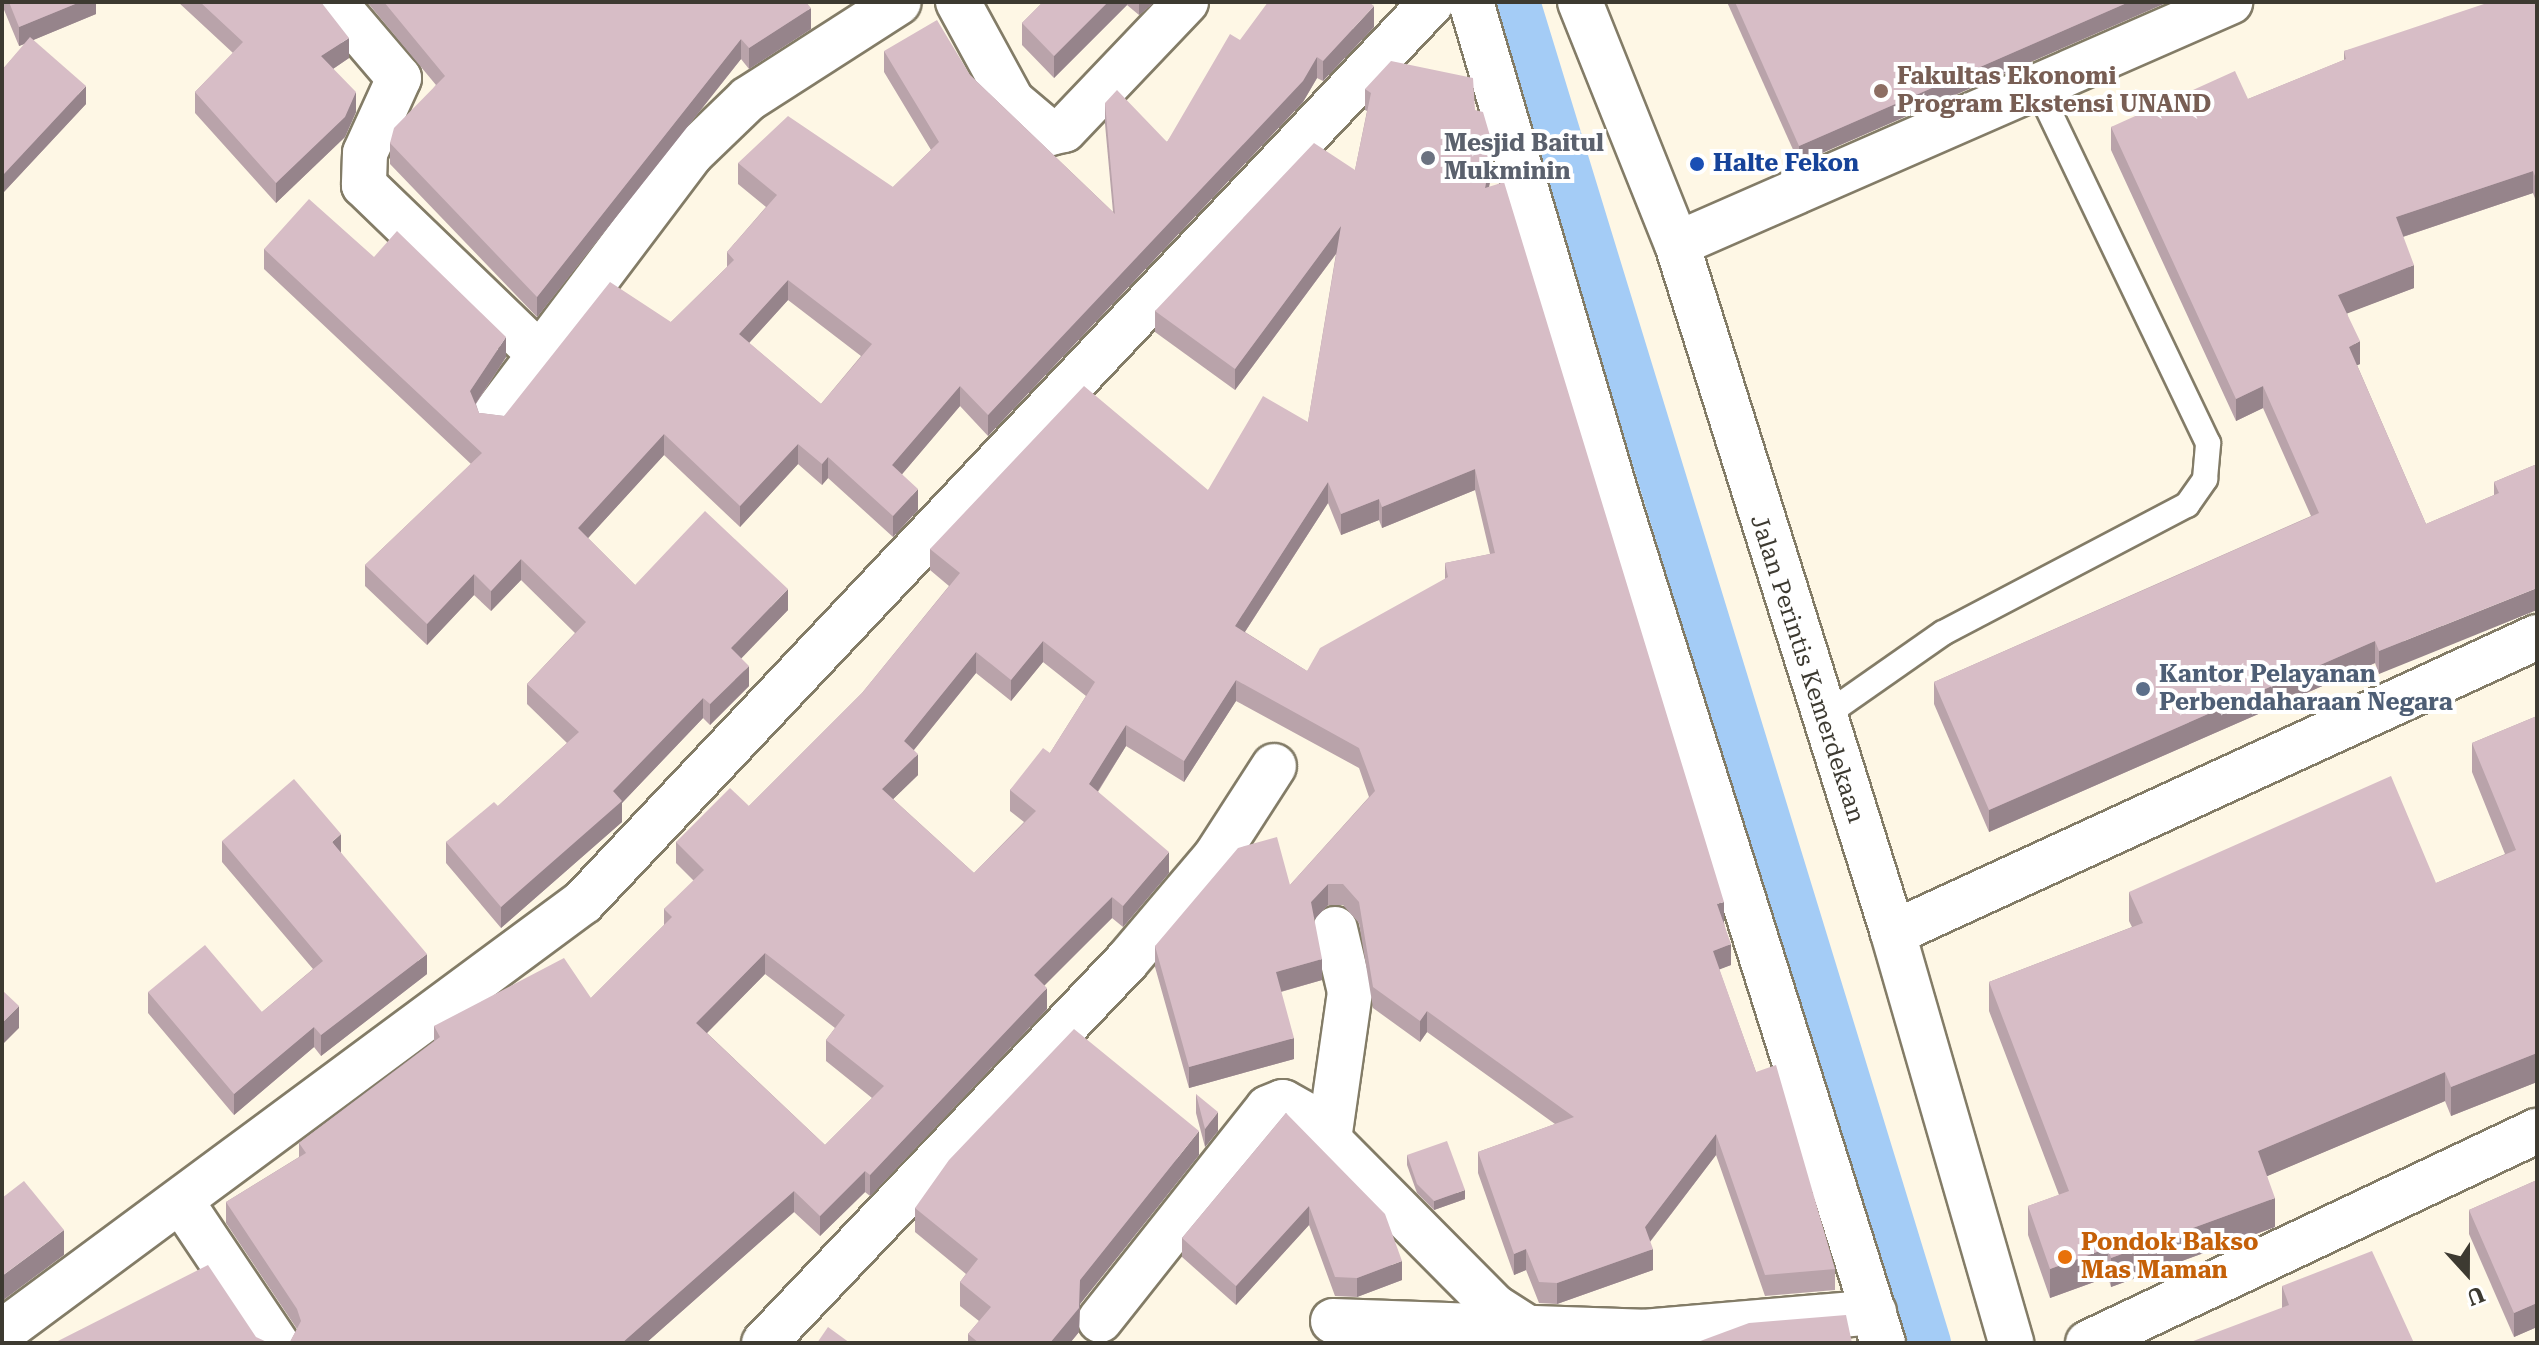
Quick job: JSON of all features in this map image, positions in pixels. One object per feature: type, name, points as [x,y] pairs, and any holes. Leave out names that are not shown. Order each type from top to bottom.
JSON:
[{"type":"street","points":[[334,2],[399,78],[365,153],[364,185],[540,355]]},
{"type":"street","points":[[495,414],[691,154],[748,99],[858,13],[899,2]]},
{"type":"street","points":[[958,2],[1012,101],[1033,123],[1057,133],[1186,2]]},
{"type":"street","points":[[2,1332],[583,902],[1432,2]]},
{"type":"street","points":[[1333,1321],[1534,1332],[1878,1328],[1618,501],[1471,2]]},
{"type":"street","name":"Jalan Perintis Kemerdekaan","points":[[1580,2],[1677,244],[1820,719],[1893,933],[2011,1343]]},
{"type":"street","points":[[1677,244],[2036,84],[2230,2]]},
{"type":"street","points":[[1893,933],[2537,637]]},
{"type":"street","points":[[764,1343],[1127,961],[1216,856],[1274,766]]},
{"type":"street","points":[[1326,1126],[1350,992],[1335,929]]},
{"type":"street","points":[[1100,1320],[1268,1108],[1283,1102],[1326,1126],[1342,1159],[1495,1307],[1534,1332]]},
{"type":"street","points":[[2088,1343],[2537,1131]]},
{"type":"street","points":[[181,1201],[276,1343]]},
{"type":"lane","points":[[1820,719],[1943,633],[2187,505],[2205,479],[2208,443],[2036,84]]},
{"type":"building","points":[[9,2],[80,2],[19,27]]},
{"type":"building","points":[[200,2],[321,2],[349,38],[321,56],[356,92],[345,117],[276,183],[195,92],[243,42]]},
{"type":"building","points":[[384,2],[806,2],[811,8],[749,48],[741,39],[537,297],[390,143],[394,128],[445,76]]},
{"type":"building","points":[[1043,2],[1108,2],[1054,56],[1022,23]]},
{"type":"building","points":[[1268,2],[1369,2],[1374,6],[1323,61],[1317,57],[1303,81],[988,415],[960,386],[892,465],[918,489],[893,516],[828,457],[822,464],[798,444],[740,506],[664,434],[578,528],[635,585],[705,511],[788,589],[731,648],[749,666],[710,704],[703,698],[613,791],[622,801],[501,907],[446,842],[494,802],[498,806],[579,732],[527,684],[586,622],[521,559],[491,591],[474,574],[427,624],[365,565],[482,453],[264,249],[309,199],[374,257],[397,231],[506,337],[470,391],[479,413],[504,416],[610,282],[671,322],[734,260],[727,252],[777,195],[738,163],[788,116],[893,187],[939,142],[884,51],[937,20],[970,75],[1115,214],[1105,103],[1117,90],[1167,142],[1230,34],[1240,40]],"holes":[[[788,280],[872,344],[821,404],[739,334]]]},
{"type":"building","name":"Fakultas Ekonomi Program Ekstensi UNAND","points":[[1735,2],[2129,2],[1799,146]]},
{"type":"building","points":[[2490,2],[2537,2],[2537,181],[2533,171],[2396,217],[2414,265],[2338,295],[2360,341],[2349,347],[2426,524],[2499,493],[2494,482],[2537,464],[2537,588],[2379,651],[2375,641],[1989,810],[1934,682],[2319,513],[2263,386],[2236,399],[2111,127],[2235,71],[2248,99],[2346,59],[2344,51]]},
{"type":"building","points":[[30,37],[86,86],[2,176],[2,70]]},
{"type":"building","points":[[1391,61],[1473,78],[1475,110],[1483,112],[1493,146],[1485,188],[1504,182],[1724,902],[1717,904],[1731,944],[1713,951],[1756,1072],[1776,1065],[1835,1269],[1765,1275],[1716,1134],[1645,1227],[1653,1249],[1557,1283],[1539,1282],[1526,1249],[1514,1254],[1478,1152],[1574,1117],[1427,1011],[1420,1021],[1373,987],[1359,902],[1343,884],[1328,884],[1311,902],[1322,959],[1276,972],[1294,1038],[1189,1067],[1155,946],[1238,848],[1277,837],[1290,885],[1375,791],[1359,748],[1236,680],[1184,761],[1126,725],[1089,784],[1169,852],[1123,906],[1112,897],[1034,975],[1047,988],[870,1175],[865,1171],[820,1216],[794,1191],[622,1343],[289,1343],[301,1321],[297,1309],[226,1202],[306,1153],[299,1143],[440,1037],[434,1026],[564,958],[591,998],[672,917],[664,909],[704,870],[676,842],[730,788],[749,806],[862,693],[960,573],[930,549],[1084,386],[1208,490],[1263,396],[1308,422],[1341,226],[1235,369],[1155,311],[1314,143],[1355,170],[1371,93],[1365,89]],"holes":[[[1475,469],[1495,553],[1445,563],[1448,577],[1320,648],[1307,671],[1235,626],[1328,482],[1341,514],[1379,499],[1382,507]],[[1043,641],[1095,682],[1050,753],[1043,748],[1010,790],[1036,811],[974,873],[882,789],[918,754],[904,741],[976,652],[1011,680]],[[765,953],[845,1015],[826,1040],[884,1086],[825,1145],[696,1023]]]},
{"type":"building","points":[[2537,716],[2537,1053],[2451,1087],[2445,1072],[2258,1151],[2275,1198],[2111,1258],[2108,1248],[2050,1269],[2028,1206],[2069,1191],[1989,982],[2143,923],[2129,892],[2391,776],[2436,883],[2516,850],[2472,743]]},
{"type":"building","points":[[294,779],[341,834],[332,842],[427,954],[321,1035],[314,1027],[234,1094],[148,992],[205,945],[262,1012],[323,961],[222,841]]},
{"type":"building","points":[[2,990],[19,1006],[2,1023]]},
{"type":"building","points":[[1074,1029],[1199,1131],[1080,1280],[1079,1308],[1050,1343],[979,1343],[968,1334],[991,1307],[960,1282],[978,1259],[915,1208],[949,1160]]},
{"type":"building","points":[[1196,1094],[1218,1112],[1205,1129]]},
{"type":"building","points":[[1286,1113],[1385,1214],[1402,1261],[1357,1278],[1335,1277],[1309,1206],[1236,1286],[1182,1238]]},
{"type":"building","points":[[1447,1141],[1465,1190],[1434,1201],[1417,1184],[1407,1155]]},
{"type":"building","points":[[2537,1180],[2537,1303],[2514,1313],[2469,1210]]},
{"type":"building","points":[[24,1181],[64,1230],[2,1276],[2,1198]]},
{"type":"building","points":[[2372,1251],[2414,1343],[2188,1343],[2289,1305],[2282,1286]]},
{"type":"building","points":[[208,1265],[256,1337],[269,1343],[54,1343]]},
{"type":"building","points":[[1846,1315],[1852,1343],[1695,1343],[1749,1323]]},
{"type":"building","points":[[828,1327],[850,1343],[817,1343]]},
{"type":"waterway","points":[[1516,2],[1927,1343]]},
{"type":"place","name":"Fakultas Ekonomi Program Ekstensi UNAND","points":[[1881,91]]},
{"type":"place","name":"Mesjid Baitul Mukminin","points":[[1428,158]]},
{"type":"place","name":"Halte Fekon","points":[[1697,164]]},
{"type":"place","name":"Kantor Pelayanan Perbendaharaan Negara","points":[[2143,689]]},
{"type":"place","name":"Pondok Bakso Mas Maman","points":[[2065,1257]]}]
